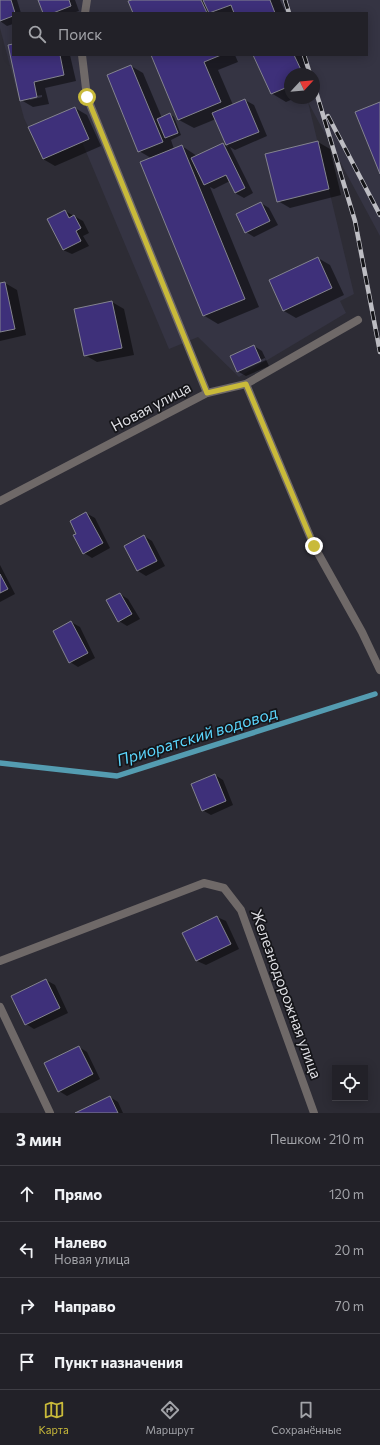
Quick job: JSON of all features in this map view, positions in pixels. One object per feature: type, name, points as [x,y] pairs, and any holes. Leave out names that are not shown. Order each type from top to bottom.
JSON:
[{"type":"street","points":[[85,12],[87,0]]},
{"type":"street","points":[[82,56],[87,97],[207,393]]},
{"type":"street","name":"Новая улица","points":[[0,501],[207,393],[246,384],[358,320]]},
{"type":"street","points":[[246,384],[314,546],[362,632],[380,670]]},
{"type":"street","name":"Железнодорожная улица","points":[[0,961],[204,883],[224,888],[241,910],[314,1113]]},
{"type":"street","points":[[0,1007],[50,1113]]},
{"type":"shaded area","points":[[0,0],[270,0],[274,10],[271,0],[380,0],[380,236],[309,104],[320,104],[320,68],[284,68],[284,104],[308,104],[354,294],[340,301],[346,313],[239,377],[198,337],[169,349],[82,142],[43,159],[24,118],[0,28]]},
{"type":"building","points":[[0,0],[11,0],[15,12],[12,12],[12,16],[0,21]]},
{"type":"building","points":[[38,0],[69,0],[71,6],[56,12],[43,12]]},
{"type":"building","points":[[201,0],[207,12],[133,12],[128,1]]},
{"type":"building","points":[[203,0],[270,0],[275,12],[234,12],[231,5],[209,12]]},
{"type":"building","points":[[12,44],[12,56],[60,56],[64,75],[34,82],[37,97],[20,101],[8,45]]},
{"type":"building","points":[[151,56],[219,56],[204,62],[221,102],[178,120]]},
{"type":"building","points":[[253,56],[294,56],[300,68],[284,68],[284,89],[271,94]]},
{"type":"building","points":[[131,65],[163,142],[138,152],[107,75]]},
{"type":"building","points":[[245,99],[259,132],[226,145],[212,113]]},
{"type":"building","points":[[380,102],[380,174],[355,112]]},
{"type":"building","points":[[75,107],[89,139],[43,159],[28,127]]},
{"type":"building","points":[[170,113],[178,133],[165,138],[157,119]]},
{"type":"building","points":[[318,141],[329,189],[277,202],[265,154]]},
{"type":"building","points":[[223,143],[245,188],[235,193],[226,175],[204,185],[191,158]]},
{"type":"building","points":[[182,145],[245,299],[203,316],[140,162]]},
{"type":"building","points":[[261,202],[270,221],[245,233],[236,214]]},
{"type":"building","points":[[65,210],[69,218],[74,215],[81,228],[76,231],[81,241],[63,250],[47,219]]},
{"type":"building","points":[[318,257],[332,288],[283,311],[269,280]]},
{"type":"building","points":[[5,282],[15,329],[0,332],[0,283]]},
{"type":"building","points":[[112,301],[122,348],[84,356],[74,309]]},
{"type":"building","points":[[254,345],[261,361],[237,372],[230,356]]},
{"type":"building","points":[[86,512],[103,543],[83,554],[73,535],[76,534],[70,521]]},
{"type":"building","points":[[144,535],[157,561],[137,571],[124,546]]},
{"type":"building","points":[[0,574],[8,589],[0,593]]},
{"type":"building","points":[[120,593],[132,614],[118,622],[106,600]]},
{"type":"building","points":[[71,621],[88,653],[69,663],[53,631]]},
{"type":"building","points":[[215,774],[226,801],[202,811],[191,784]]},
{"type":"building","points":[[217,916],[231,944],[196,961],[182,933]]},
{"type":"building","points":[[46,979],[60,1008],[25,1025],[11,996]]},
{"type":"building","points":[[79,1046],[93,1074],[58,1092],[44,1063]]},
{"type":"building","points":[[110,1096],[118,1113],[75,1113]]},
{"type":"waterway","name":"Приоратский водовод","points":[[0,763],[117,776],[375,694]]},
{"type":"railway","points":[[285,0],[289,12]]},
{"type":"railway","points":[[304,56],[308,68]]},
{"type":"railway","points":[[320,104],[355,221],[380,352]]},
{"type":"railway","points":[[328,116],[380,215]]},
{"type":"route","points":[[87,97],[207,393],[246,384],[314,546]]}]
